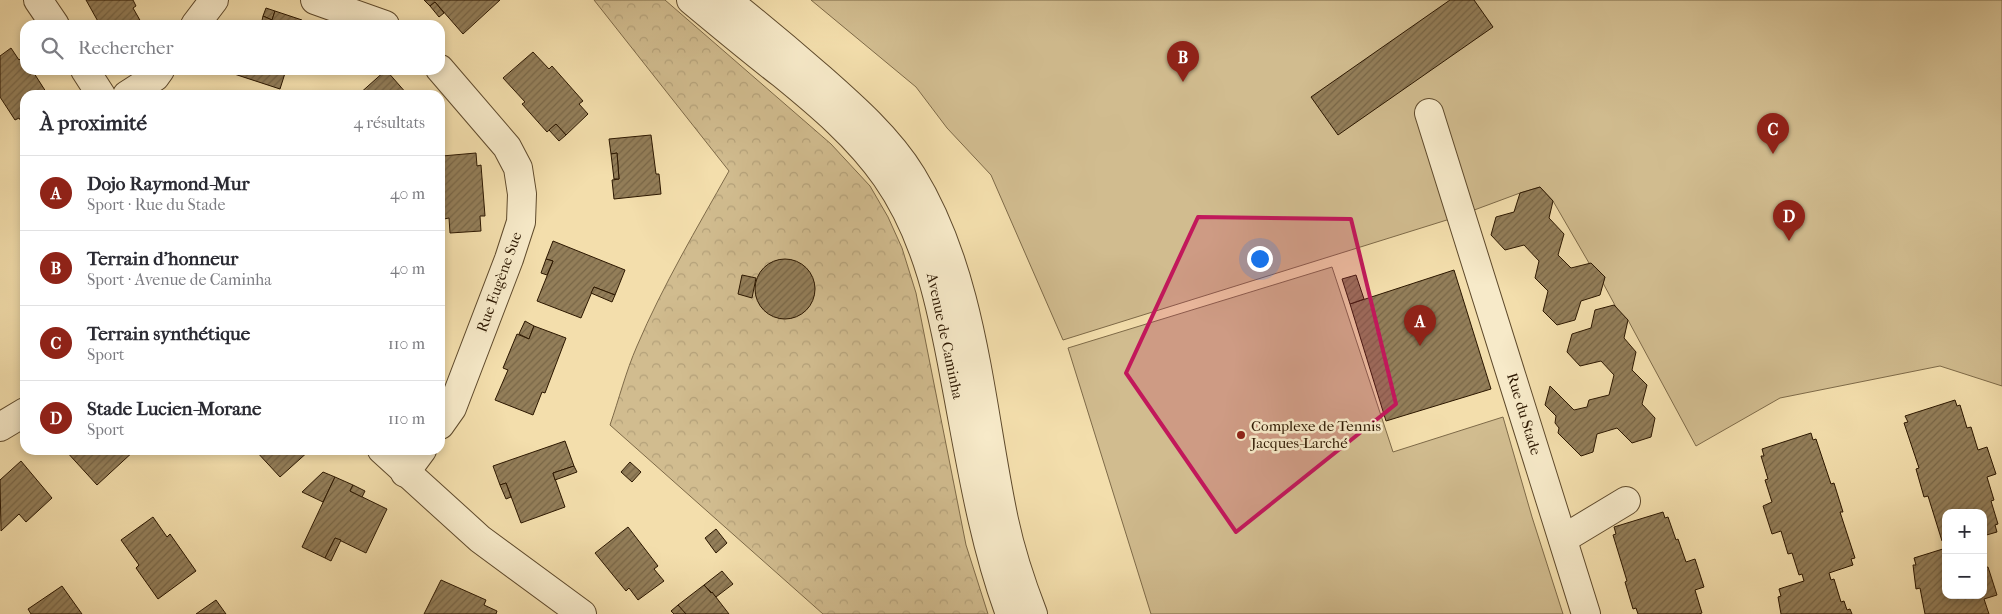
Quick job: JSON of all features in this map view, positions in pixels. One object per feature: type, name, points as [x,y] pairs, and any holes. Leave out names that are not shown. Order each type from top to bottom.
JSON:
[{"type":"street","points":[[38,0],[52,20]]},
{"type":"street","points":[[199,20],[214,0]]},
{"type":"street","points":[[315,0],[370,20]]},
{"type":"street","name":"Avenue de Caminha","points":[[691,0],[825,110],[865,150],[887,178],[913,222],[930,267],[942,312],[983,521],[1010,614]]},
{"type":"street","name":"Avenue de Caminha","points":[[727,0],[835,91],[871,126],[911,175],[930,208],[945,246],[969,330],[1004,522],[1018,575],[1033,614]]},
{"type":"street","points":[[88,75],[98,90]]},
{"type":"street","points":[[135,90],[156,75]]},
{"type":"street","name":"Rue Eugène Sue","points":[[445,75],[507,147],[518,168],[522,194],[521,222],[509,259],[452,408],[445,418]]},
{"type":"street","name":"Rue du Stade","points":[[1429,113],[1586,614]]},
{"type":"street","points":[[0,427],[20,415]]},
{"type":"street","points":[[387,455],[480,539],[582,614]]},
{"type":"street","points":[[405,473],[418,455]]},
{"type":"street","points":[[1563,539],[1626,501]]},
{"type":"highlighted area","points":[[1198,217],[1351,219],[1396,404],[1236,532],[1126,373]]},
{"type":"green space","points":[[594,0],[665,0],[831,144],[870,186],[888,217],[902,248],[916,293],[966,545],[988,614],[823,614],[610,425],[629,365],[647,323],[729,171]]},
{"type":"green space","points":[[811,0],[2002,0],[2002,386],[1940,366],[1780,398],[1696,446],[1628,320],[1617,309],[1603,283],[1605,277],[1589,263],[1553,201],[1540,187],[1450,219],[1063,340],[991,175],[947,128],[916,87]]},
{"type":"green space","name":"Complexe de Tennis Jacques-Larché","points":[[1332,267],[1393,452],[1503,417],[1563,614],[1151,614],[1068,348]]},
{"type":"building","points":[[86,0],[133,0],[136,6],[133,8],[140,20],[97,20]]},
{"type":"building","points":[[424,0],[500,0],[463,34],[435,2],[430,6]]},
{"type":"building","points":[[1450,0],[1474,0],[1493,27],[1338,135],[1311,97]]},
{"type":"building","points":[[435,2],[444,13],[439,17],[430,6]]},
{"type":"building","points":[[266,8],[275,11],[272,20],[263,16]]},
{"type":"building","points":[[275,11],[302,20],[272,20]]},
{"type":"building","points":[[263,16],[272,20],[262,20]]},
{"type":"building","points":[[11,48],[20,59],[20,75],[35,75],[45,90],[20,90],[20,120],[19,118],[15,120],[0,97],[0,56]]},
{"type":"building","points":[[533,52],[549,69],[552,66],[583,101],[579,104],[588,114],[566,135],[556,124],[547,132],[522,104],[525,102],[503,78]]},
{"type":"building","points":[[237,75],[284,75],[280,89]]},
{"type":"building","points":[[380,75],[390,75],[404,90],[364,90]]},
{"type":"building","points":[[556,124],[566,135],[559,141],[549,130]]},
{"type":"building","points":[[651,135],[656,174],[659,174],[661,194],[614,199],[612,180],[619,179],[617,153],[611,154],[609,139]]},
{"type":"building","points":[[476,153],[477,166],[481,165],[485,216],[480,216],[481,231],[450,233],[449,218],[445,219],[445,156]]},
{"type":"building","points":[[617,153],[619,179],[614,179],[611,154]]},
{"type":"building","points":[[1540,187],[1553,201],[1549,218],[1564,234],[1558,255],[1571,268],[1591,263],[1605,277],[1600,295],[1581,301],[1575,320],[1557,325],[1543,311],[1548,291],[1535,278],[1539,261],[1524,245],[1505,250],[1491,235],[1496,217],[1514,212],[1520,193]]},
{"type":"building","points":[[553,241],[625,270],[615,295],[594,287],[581,318],[537,301],[553,261],[546,259]]},
{"type":"building","points":[[546,259],[553,261],[547,275],[541,273]]},
{"type":"building","points":[[779,259],[791,259],[802,264],[810,272],[815,283],[813,301],[802,314],[791,319],[779,319],[768,314],[760,306],[755,295],[755,283],[760,272],[768,264]]},
{"type":"building","points":[[1454,270],[1491,389],[1386,421],[1350,304]]},
{"type":"building","points":[[742,275],[756,278],[752,298],[738,294]]},
{"type":"building","points":[[1356,275],[1364,299],[1350,304],[1342,279]]},
{"type":"building","points":[[594,287],[615,295],[612,302],[591,293]]},
{"type":"building","points":[[1614,305],[1628,320],[1624,338],[1636,352],[1632,370],[1647,385],[1642,404],[1655,418],[1651,437],[1632,443],[1617,428],[1597,434],[1593,452],[1581,456],[1558,433],[1559,428],[1555,423],[1556,416],[1545,405],[1550,386],[1574,410],[1587,407],[1589,400],[1609,395],[1614,375],[1601,361],[1580,366],[1567,352],[1572,334],[1591,328],[1595,310]]},
{"type":"building","points":[[525,321],[534,326],[529,339],[519,334]]},
{"type":"building","points":[[534,326],[566,338],[545,393],[542,392],[533,415],[495,400],[508,370],[503,368],[517,334],[529,339]]},
{"type":"building","points":[[1955,400],[1957,406],[1960,405],[1967,428],[1971,427],[1978,450],[1987,447],[1996,474],[1987,477],[1994,500],[1991,501],[1998,524],[1995,525],[1997,532],[1987,535],[1987,509],[1942,509],[1942,541],[1928,496],[1924,497],[1916,469],[1919,468],[1904,423],[1908,422],[1905,416]]},
{"type":"building","points":[[1811,433],[1813,440],[1816,439],[1831,484],[1834,483],[1843,512],[1840,512],[1855,558],[1851,559],[1853,565],[1829,573],[1831,580],[1834,579],[1841,602],[1844,601],[1847,610],[1850,609],[1852,614],[1781,614],[1778,597],[1781,596],[1779,589],[1804,581],[1802,574],[1799,575],[1792,553],[1788,554],[1781,531],[1772,534],[1763,506],[1772,502],[1765,480],[1768,479],[1761,456],[1764,456],[1762,449]]},
{"type":"building","points":[[565,441],[574,466],[553,473],[565,507],[521,523],[506,483],[500,485],[493,466]]},
{"type":"building","points":[[70,455],[130,455],[97,485]]},
{"type":"building","points":[[260,455],[304,455],[280,477]]},
{"type":"building","points":[[21,461],[52,498],[26,522],[19,514],[1,531],[0,480]]},
{"type":"building","points":[[630,462],[641,472],[632,482],[621,472]]},
{"type":"building","points":[[574,466],[577,472],[555,480],[553,473]]},
{"type":"building","points":[[323,472],[335,477],[323,502],[302,492]]},
{"type":"building","points":[[335,477],[353,485],[350,491],[387,509],[366,553],[335,538],[325,558],[302,547]]},
{"type":"building","points":[[506,483],[511,497],[506,499],[500,485]]},
{"type":"building","points":[[353,485],[365,491],[362,497],[350,491]]},
{"type":"building","points":[[1663,512],[1665,518],[1668,517],[1686,562],[1695,559],[1704,587],[1695,590],[1702,613],[1638,614],[1636,608],[1633,609],[1625,582],[1627,581],[1613,535],[1616,534],[1614,527]]},
{"type":"building","points":[[153,517],[167,537],[170,534],[196,571],[158,599],[136,568],[139,565],[121,540]]},
{"type":"building","points":[[628,527],[658,566],[654,569],[664,581],[638,600],[629,588],[626,591],[595,553]]},
{"type":"building","points":[[716,529],[727,543],[716,553],[705,538]]},
{"type":"building","points":[[335,538],[341,540],[331,561],[325,558]]},
{"type":"building","points":[[1942,549],[1942,599],[1984,599],[1989,614],[1925,614],[1920,588],[1916,589],[1913,565],[1916,565],[1914,558]]},
{"type":"building","points":[[1987,567],[1988,567],[1997,595],[1987,598]]},
{"type":"building","points":[[722,571],[733,584],[716,597],[704,585]]},
{"type":"building","points":[[441,580],[486,600],[484,605],[497,611],[496,614],[424,614]]},
{"type":"building","points":[[704,585],[729,614],[685,614],[678,605]]},
{"type":"building","points":[[62,586],[82,614],[31,614],[28,609]]},
{"type":"building","points":[[216,600],[226,614],[196,614]]},
{"type":"building","points":[[678,605],[686,614],[674,614],[671,611]]},
{"type":"place","name":"Terrain d'honneur","points":[[1183,82]]},
{"type":"place","name":"Terrain synthétique","points":[[1773,154]]},
{"type":"place","name":"Stade Lucien-Morane","points":[[1789,241]]},
{"type":"place","name":"Dojo Raymond-Mur","points":[[1420,346]]},
{"type":"place","name":"Complexe de Tennis Jacques-Larché","points":[[1241,435]]}]
